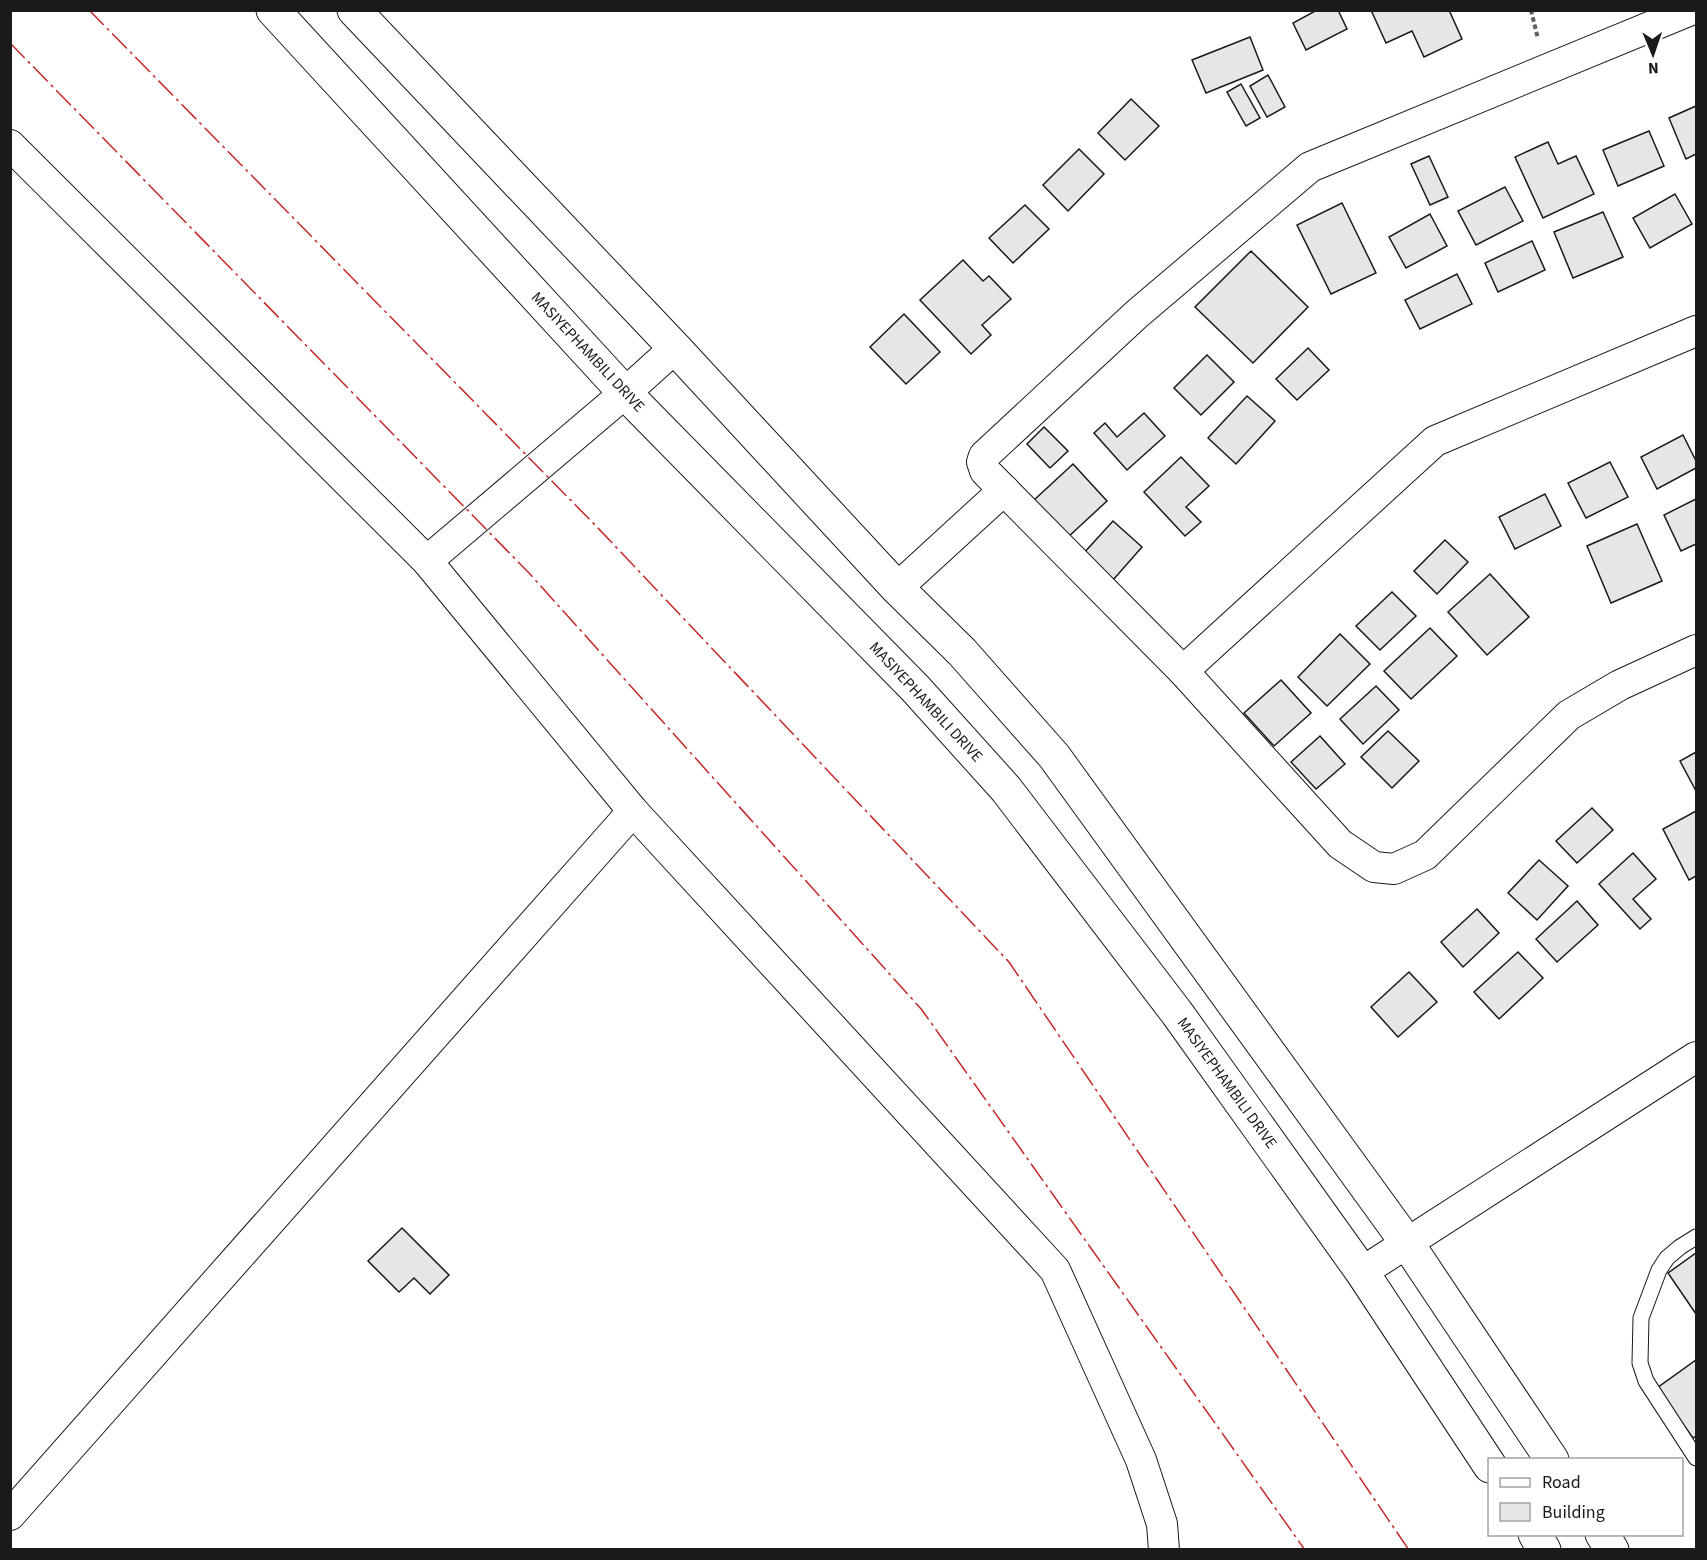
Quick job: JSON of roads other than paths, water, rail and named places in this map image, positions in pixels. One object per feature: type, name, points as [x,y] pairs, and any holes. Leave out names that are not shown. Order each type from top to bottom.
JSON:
[{"type":"main road","name":"MASIYEPHAMBILI DRIVE","points":[[273,10],[625,393],[915,688],[1006,789],[1177,1013],[1362,1272],[1488,1463]]},
{"type":"main road","points":[[354,10],[675,348],[897,588],[962,652],[1054,756],[1407,1243],[1550,1458]]},
{"type":"main road","points":[[1535,1536],[1544,1550]]},
{"type":"main road","points":[[1603,1536],[1612,1550]]},
{"type":"street","points":[[1691,10],[1310,167],[1137,314],[984,456],[982,462],[985,471],[1183,671],[1340,844],[1374,867],[1394,869],[1425,855],[1569,715],[1620,685],[1696,650]]},
{"type":"street","points":[[10,146],[427,561],[633,811],[1055,1270],[1141,1460],[1162,1524],[1164,1550]]},
{"type":"street","points":[[1183,671],[1435,441],[1696,331]]},
{"type":"street","points":[[427,561],[675,348]]},
{"type":"street","points":[[897,588],[1004,490]]},
{"type":"street","points":[[10,1515],[633,811]]},
{"type":"street","points":[[1362,1272],[1696,1057]]},
{"type":"lane","points":[[1696,1237],[1667,1258],[1659,1270],[1641,1318],[1640,1363],[1646,1381],[1696,1458]]}]
